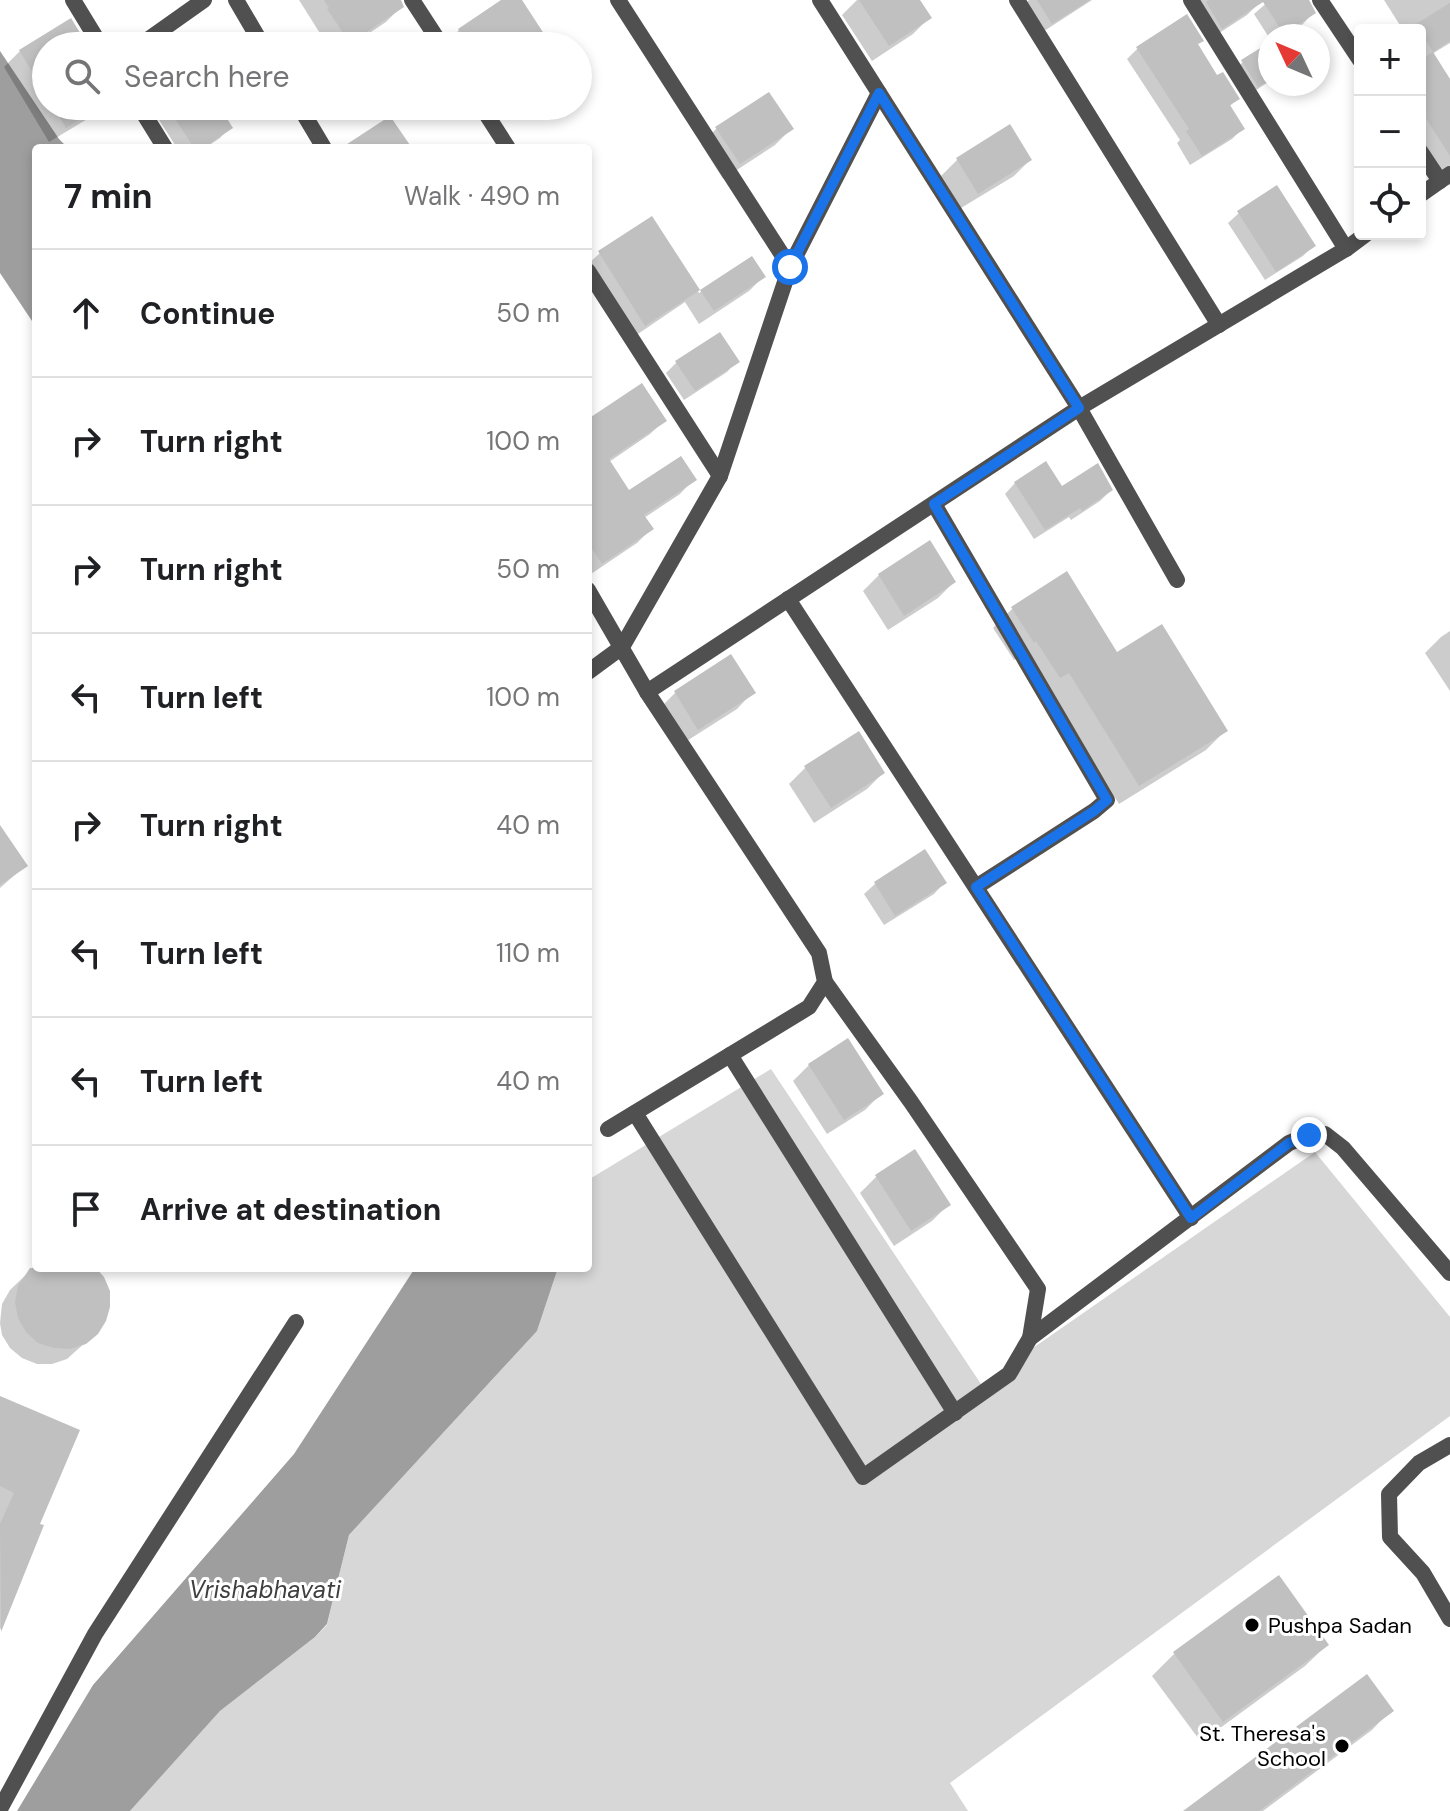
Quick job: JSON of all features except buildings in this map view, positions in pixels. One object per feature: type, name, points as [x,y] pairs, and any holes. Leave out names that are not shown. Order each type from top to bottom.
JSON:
[{"type":"street","points":[[73,0],[92,32]]},
{"type":"street","points":[[159,32],[204,0]]},
{"type":"street","points":[[236,0],[255,32]]},
{"type":"street","points":[[412,0],[433,32]]},
{"type":"street","points":[[618,0],[790,267]]},
{"type":"street","points":[[820,0],[1079,408],[1177,580]]},
{"type":"street","points":[[1017,0],[1219,325]]},
{"type":"street","points":[[1191,0],[1346,249]]},
{"type":"street","points":[[1320,0],[1354,51]]},
{"type":"street","points":[[592,669],[622,647],[720,476],[790,267],[879,93]]},
{"type":"street","points":[[148,120],[163,144]]},
{"type":"street","points":[[307,120],[322,144]]},
{"type":"street","points":[[490,120],[505,144]]},
{"type":"street","points":[[1426,157],[1445,177],[1426,191]]},
{"type":"street","points":[[647,692],[1079,408],[1358,240]]},
{"type":"street","points":[[592,277],[720,476]]},
{"type":"street","points":[[934,504],[1107,800],[976,887]]},
{"type":"street","points":[[592,597],[647,692],[819,953],[825,982],[1038,1289],[1030,1338],[1009,1374],[863,1477],[635,1113]]},
{"type":"street","points":[[788,599],[1191,1218]]},
{"type":"street","points":[[608,1129],[809,1007],[825,982]]},
{"type":"street","points":[[730,1055],[955,1413]]},
{"type":"street","points":[[1030,1338],[1289,1143],[1309,1135],[1325,1134],[1343,1148],[1450,1273]]},
{"type":"street","points":[[0,1809],[95,1634],[296,1322]]},
{"type":"street","points":[[1450,1445],[1419,1463],[1389,1494],[1390,1537],[1423,1573],[1450,1619]]},
{"type":"shaded area","points":[[771,1069],[981,1384],[1315,1152],[1450,1317],[1450,1416],[950,1783],[968,1811],[130,1811],[220,1711],[327,1625],[349,1535],[537,1331],[557,1272],[592,1272],[592,1178]]},
{"type":"water","points":[[0,51],[32,99],[32,120],[46,120],[64,144],[32,144],[32,321],[0,273]]},
{"type":"water","name":"Vrishabhavati","points":[[412,1272],[557,1272],[537,1331],[349,1535],[327,1624],[315,1637],[220,1711],[130,1811],[17,1811],[93,1685],[294,1454]]},
{"type":"place","name":"Pushpa Sadan","points":[[1252,1625]]},
{"type":"place","name":"St. Theresa's School","points":[[1342,1746]]},
{"type":"route","points":[[790,267],[879,93],[1079,408],[934,504],[1107,800],[976,887],[1191,1218],[1289,1143],[1309,1135]]}]
